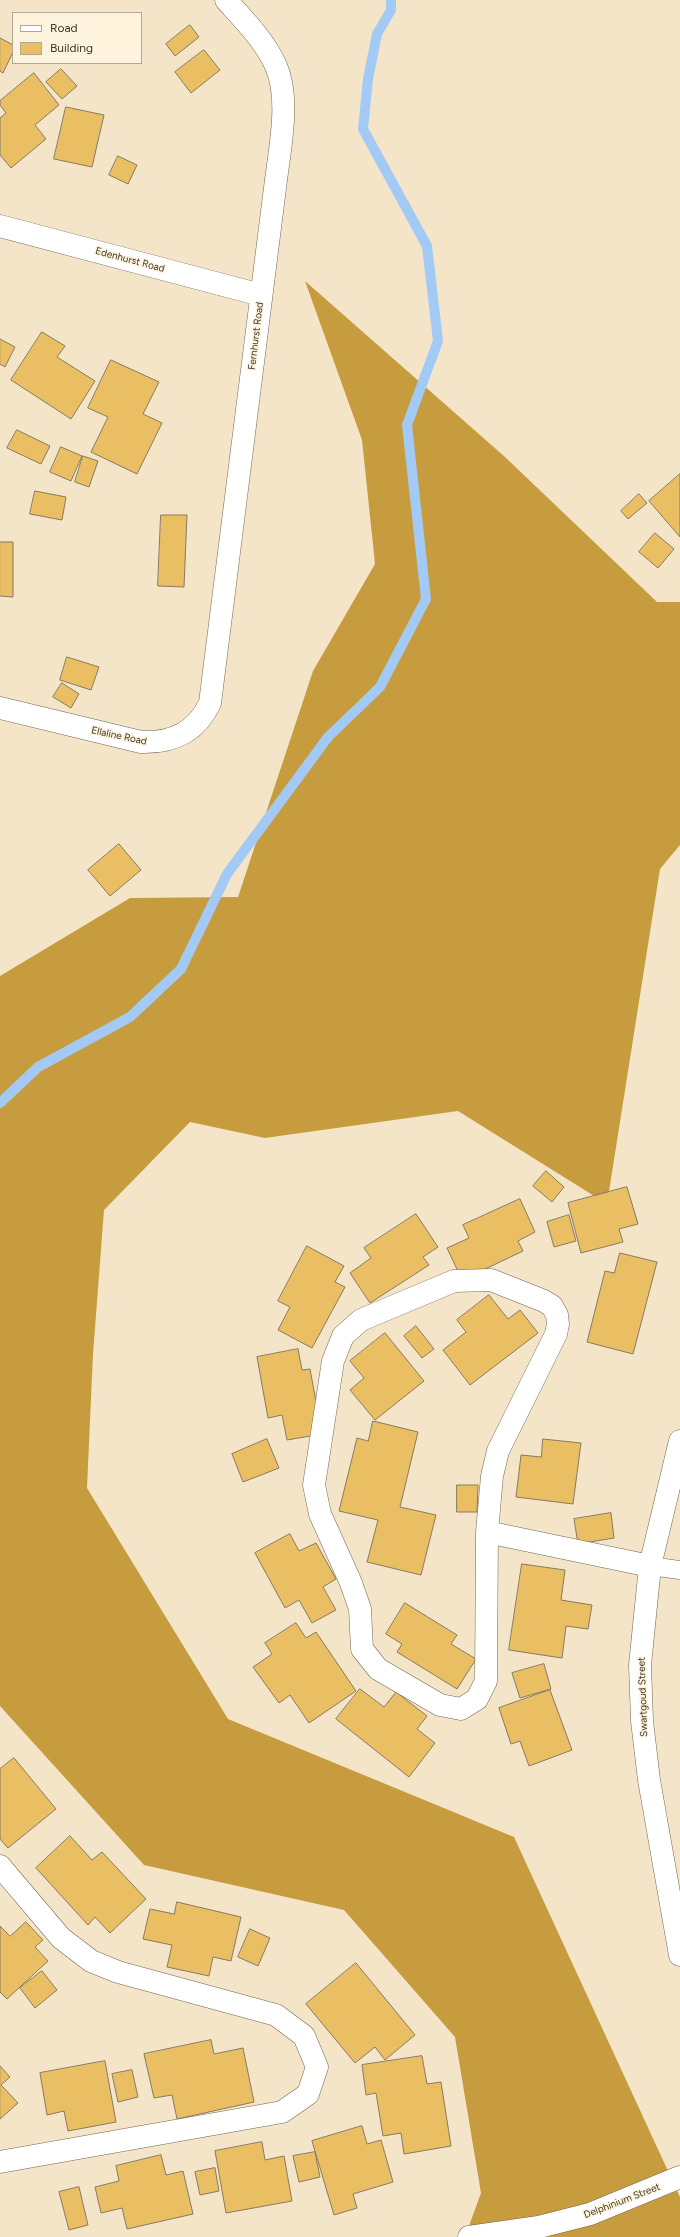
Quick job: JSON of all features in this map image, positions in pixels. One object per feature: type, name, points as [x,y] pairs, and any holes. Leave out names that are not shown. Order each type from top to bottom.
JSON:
[{"type":"street","name":"Fernhurst Road","points":[[212,689],[275,188],[283,107],[282,87],[276,67],[267,49],[226,0]]},
{"type":"street","name":"Edenhurst Road","points":[[0,226],[261,295]]},
{"type":"street","name":"Ellaline Road","points":[[0,708],[141,742],[155,743],[184,735],[195,726],[207,709],[212,689]]},
{"type":"street","points":[[491,1280],[544,1301],[554,1310],[558,1324],[556,1334],[498,1451],[492,1476],[487,1532],[486,1681],[477,1699],[461,1709],[440,1706],[378,1669],[362,1649],[360,1609],[351,1583],[320,1514],[314,1485],[333,1361],[343,1336],[361,1320],[454,1281],[491,1280]]},
{"type":"street","name":"Swartgoud Street","points":[[680,1441],[650,1566],[640,1665],[642,1721],[649,1780],[680,1954]]},
{"type":"street","points":[[487,1532],[650,1566]]},
{"type":"street","points":[[0,1866],[61,1938],[91,1960],[118,1972],[276,2015],[304,2036],[317,2067],[308,2094],[282,2112],[0,2162]]},
{"type":"street","name":"Delphinium Street","points":[[469,2237],[539,2227],[590,2214],[680,2177]]},
{"type":"lane","points":[[650,1566],[680,1570]]},
{"type":"shaded area","points":[[305,281],[505,457],[657,602],[680,602],[680,845],[660,869],[607,1204],[458,1111],[265,1138],[190,1122],[104,1210],[93,1354],[87,1488],[228,1719],[514,1837],[680,2197],[680,2237],[465,2237],[481,2193],[455,2037],[344,1910],[144,1865],[0,1706],[0,976],[130,898],[238,897],[313,671],[375,564],[362,440]]},
{"type":"building","points":[[190,25],[199,37],[175,56],[166,44]]},
{"type":"building","points":[[0,38],[12,44],[12,54],[3,73],[0,71]]},
{"type":"building","points":[[204,50],[220,70],[191,93],[175,72]]},
{"type":"building","points":[[61,69],[77,86],[62,99],[46,82]]},
{"type":"building","points":[[34,73],[59,105],[35,125],[46,139],[11,168],[0,155],[0,118],[6,113],[0,105],[0,101]]},
{"type":"building","points":[[66,107],[104,115],[92,167],[54,159]]},
{"type":"building","points":[[118,156],[137,165],[128,184],[109,175]]},
{"type":"building","points":[[42,332],[65,346],[57,357],[95,381],[71,419],[11,380]]},
{"type":"building","points":[[0,339],[15,347],[5,367],[0,364]]},
{"type":"building","points":[[111,360],[159,382],[143,414],[162,423],[137,474],[91,452],[108,417],[88,408]]},
{"type":"building","points":[[17,430],[50,446],[41,464],[7,448]]},
{"type":"building","points":[[61,447],[82,456],[71,481],[50,472]]},
{"type":"building","points":[[83,456],[98,461],[89,487],[75,482]]},
{"type":"building","points":[[680,474],[680,537],[649,501]]},
{"type":"building","points":[[35,491],[66,497],[62,520],[30,514]]},
{"type":"building","points":[[639,494],[647,503],[628,519],[621,511]]},
{"type":"building","points":[[161,515],[187,515],[184,587],[158,586]]},
{"type":"building","points":[[655,533],[674,549],[658,568],[639,552]]},
{"type":"building","points":[[0,542],[13,542],[13,597],[0,596]]},
{"type":"building","points":[[67,657],[99,667],[91,690],[60,680]]},
{"type":"building","points":[[62,683],[79,694],[71,708],[53,697]]},
{"type":"building","points":[[119,844],[141,870],[110,896],[88,870]]},
{"type":"building","points":[[546,1171],[564,1187],[552,1202],[533,1186]]},
{"type":"building","points":[[627,1187],[638,1224],[619,1229],[623,1242],[581,1253],[568,1203]]},
{"type":"building","points":[[520,1199],[535,1232],[518,1241],[523,1251],[462,1280],[447,1248],[469,1238],[463,1225]]},
{"type":"building","points":[[416,1214],[438,1247],[423,1257],[429,1265],[370,1303],[350,1273],[371,1258],[364,1248]]},
{"type":"building","points":[[569,1215],[576,1241],[554,1247],[547,1222]]},
{"type":"building","points":[[307,1246],[344,1266],[335,1282],[345,1287],[312,1348],[278,1330],[290,1307],[278,1301]]},
{"type":"building","points":[[620,1253],[657,1262],[633,1354],[587,1342],[605,1271],[614,1273]]},
{"type":"building","points":[[489,1295],[508,1319],[520,1310],[538,1333],[470,1385],[443,1350],[466,1332],[457,1320]]},
{"type":"building","points":[[416,1326],[434,1349],[422,1358],[404,1336]]},
{"type":"building","points":[[385,1333],[424,1381],[375,1420],[350,1390],[364,1378],[350,1361]]},
{"type":"building","points":[[298,1349],[302,1370],[310,1369],[322,1434],[287,1440],[282,1415],[268,1418],[257,1357]]},
{"type":"building","points":[[373,1421],[418,1432],[400,1507],[436,1515],[421,1575],[367,1562],[378,1520],[339,1511],[357,1438],[368,1441]]},
{"type":"building","points":[[267,1439],[279,1468],[243,1482],[232,1454]]},
{"type":"building","points":[[543,1439],[581,1443],[573,1504],[516,1497],[521,1455],[541,1457]]},
{"type":"building","points":[[457,1485],[478,1485],[477,1512],[457,1512]]},
{"type":"building","points":[[611,1513],[614,1538],[578,1544],[574,1519]]},
{"type":"building","points":[[290,1534],[299,1551],[316,1543],[336,1579],[323,1587],[336,1610],[312,1623],[299,1600],[285,1608],[255,1553]]},
{"type":"building","points":[[522,1564],[565,1570],[561,1600],[592,1605],[588,1629],[566,1626],[562,1658],[509,1650]]},
{"type":"building","points":[[405,1603],[457,1635],[451,1644],[476,1659],[457,1689],[397,1652],[402,1644],[386,1634]]},
{"type":"building","points":[[296,1623],[306,1638],[316,1632],[356,1691],[309,1723],[290,1695],[279,1703],[253,1667],[272,1654],[265,1643]]},
{"type":"building","points":[[544,1664],[551,1689],[520,1698],[512,1673]]},
{"type":"building","points":[[360,1689],[384,1707],[396,1692],[427,1716],[417,1729],[435,1743],[409,1777],[336,1719]]},
{"type":"building","points":[[550,1690],[572,1750],[529,1766],[520,1741],[511,1744],[499,1708]]},
{"type":"building","points":[[14,1758],[56,1809],[8,1848],[0,1839],[0,1769]]},
{"type":"building","points":[[70,1836],[92,1860],[102,1852],[146,1899],[110,1933],[95,1917],[88,1925],[36,1868]]},
{"type":"building","points":[[177,1902],[241,1917],[231,1961],[213,1957],[209,1976],[167,1967],[172,1945],[143,1939],[150,1909],[174,1914]]},
{"type":"building","points":[[26,1922],[43,1940],[35,1947],[48,1961],[7,1999],[0,1992],[0,1926],[10,1936]]},
{"type":"building","points":[[250,1929],[270,1938],[258,1966],[238,1957]]},
{"type":"building","points":[[356,1963],[415,2035],[385,2060],[375,2047],[355,2063],[306,2004]]},
{"type":"building","points":[[42,1971],[57,1990],[35,2008],[20,1988]]},
{"type":"building","points":[[211,2040],[214,2054],[243,2048],[254,2102],[177,2119],[172,2095],[154,2098],[144,2054]]},
{"type":"building","points":[[422,2056],[427,2084],[441,2082],[451,2146],[404,2154],[401,2133],[383,2136],[376,2093],[366,2095],[362,2065]]},
{"type":"building","points":[[105,2061],[116,2122],[68,2131],[64,2111],[47,2115],[40,2073]]},
{"type":"building","points":[[0,2066],[10,2077],[1,2085],[18,2103],[0,2119]]},
{"type":"building","points":[[132,2070],[138,2097],[118,2102],[112,2074]]},
{"type":"building","points":[[362,2126],[367,2144],[381,2140],[393,2182],[353,2194],[357,2208],[334,2215],[312,2141]]},
{"type":"building","points":[[262,2142],[265,2160],[284,2156],[292,2201],[226,2213],[215,2151]]},
{"type":"building","points":[[315,2152],[320,2177],[299,2182],[293,2156]]},
{"type":"building","points":[[161,2155],[166,2175],[183,2171],[193,2214],[127,2229],[122,2208],[101,2213],[95,2187],[119,2181],[116,2166]]},
{"type":"building","points":[[215,2168],[219,2191],[200,2195],[195,2172]]},
{"type":"building","points":[[79,2187],[88,2225],[69,2230],[59,2192]]},
{"type":"waterway","points":[[0,1103],[38,1067],[130,1017],[181,969],[227,874],[328,737],[380,687],[426,599],[407,425],[438,341],[427,246],[363,129],[368,79],[377,34],[391,10],[391,0]]}]
